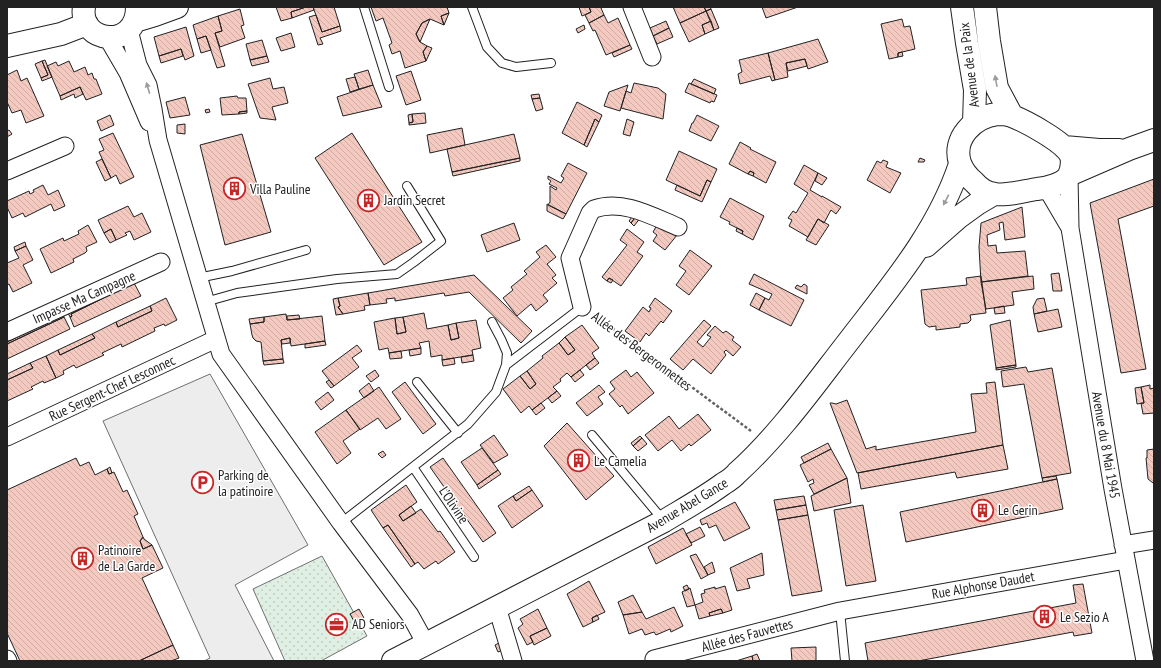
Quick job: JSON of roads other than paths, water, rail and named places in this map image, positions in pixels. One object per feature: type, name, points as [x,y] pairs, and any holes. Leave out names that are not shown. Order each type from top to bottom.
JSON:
[{"type":"main road","points":[[85,14],[92,31],[99,35],[116,37],[124,34],[133,19],[155,16],[177,7]]},
{"type":"main road","name":"Avenue de la Paix","points":[[962,7],[975,90],[974,123]]},
{"type":"main road","name":"Avenue de la Paix","points":[[985,7],[997,88],[1012,116]]},
{"type":"main road","points":[[7,35],[57,23],[85,14]]},
{"type":"main road","points":[[7,46],[61,34],[85,14]]},
{"type":"main road","points":[[1069,175],[1072,162],[1070,154],[1064,147],[1033,126],[1012,116],[1005,114],[990,115],[974,123],[967,130],[961,140],[959,149],[960,164],[977,186],[994,194],[1042,188],[1063,181],[1069,175],[1128,149],[1154,140]]},
{"type":"main road","points":[[1064,147],[1099,150],[1128,149]]},
{"type":"main road","name":"Avenue Abel Gance","points":[[393,661],[664,521],[705,498],[737,474],[767,443],[801,403],[910,261],[944,204],[954,184],[960,164]]},
{"type":"main road","name":"Avenue Abel Gance","points":[[910,261],[959,217],[994,194]]},
{"type":"street","points":[[632,7],[652,57]]},
{"type":"street","points":[[133,19],[138,65],[148,85],[158,140],[221,354],[341,523],[410,615],[426,644]]},
{"type":"street","points":[[108,37],[128,73],[144,112],[158,140]]},
{"type":"street","points":[[7,171],[65,146]]},
{"type":"street","name":"Avenue du 8 Mai 1945","points":[[1069,175],[1070,228],[1125,553],[1145,661]]},
{"type":"street","name":"Avenue du 8 Mai 1945","points":[[1042,188],[1050,194],[1070,228]]},
{"type":"street","name":"Allée des Bergeronnettes","points":[[582,307],[570,258],[590,213],[594,209],[608,206],[634,209],[678,227]]},
{"type":"street","name":"Impasse Ma Campagne","points":[[7,332],[161,262]]},
{"type":"street","name":"Rue Sergent-Chef Lesconnec","points":[[7,437],[216,339]]},
{"type":"street","name":"Rue Alphonse Daudet","points":[[840,611],[1125,553],[1154,540]]},
{"type":"street","points":[[497,608],[513,661]]},
{"type":"street","name":"Allée des Fauvettes","points":[[654,659],[840,611]]},
{"type":"lane","points":[[364,7],[389,87]]},
{"type":"lane","points":[[472,7],[487,47],[502,63],[516,67],[552,63]]},
{"type":"lane","points":[[205,302],[237,293],[329,280],[398,274],[441,242],[407,186]]},
{"type":"lane","points":[[198,278],[232,271],[306,250]]},
{"type":"lane","points":[[506,364],[582,307]]},
{"type":"lane","points":[[341,523],[458,433],[468,424],[496,392],[506,364],[507,353],[492,322]]},
{"type":"lane","points":[[417,382],[458,433]]},
{"type":"lane","points":[[592,435],[664,521]]},
{"type":"lane","name":"L'Olivine","points":[[413,467],[474,557]]},
{"type":"lane","points":[[840,611],[845,661]]},
{"type":"place","name":"Villa Pauline","points":[[235,189]]},
{"type":"place","name":"Jardin Secret","points":[[369,200]]},
{"type":"place","name":"Le Camelia","points":[[578,461]]},
{"type":"place","name":"Parking de la patinoire","points":[[202,483]]},
{"type":"place","name":"Le Gerin","points":[[982,510]]},
{"type":"place","name":"Patinoire de La Garde","points":[[83,558]]},
{"type":"place","name":"Le Sezio A","points":[[1045,617]]},
{"type":"place","name":"AD Seniors","points":[[336,624]]}]
